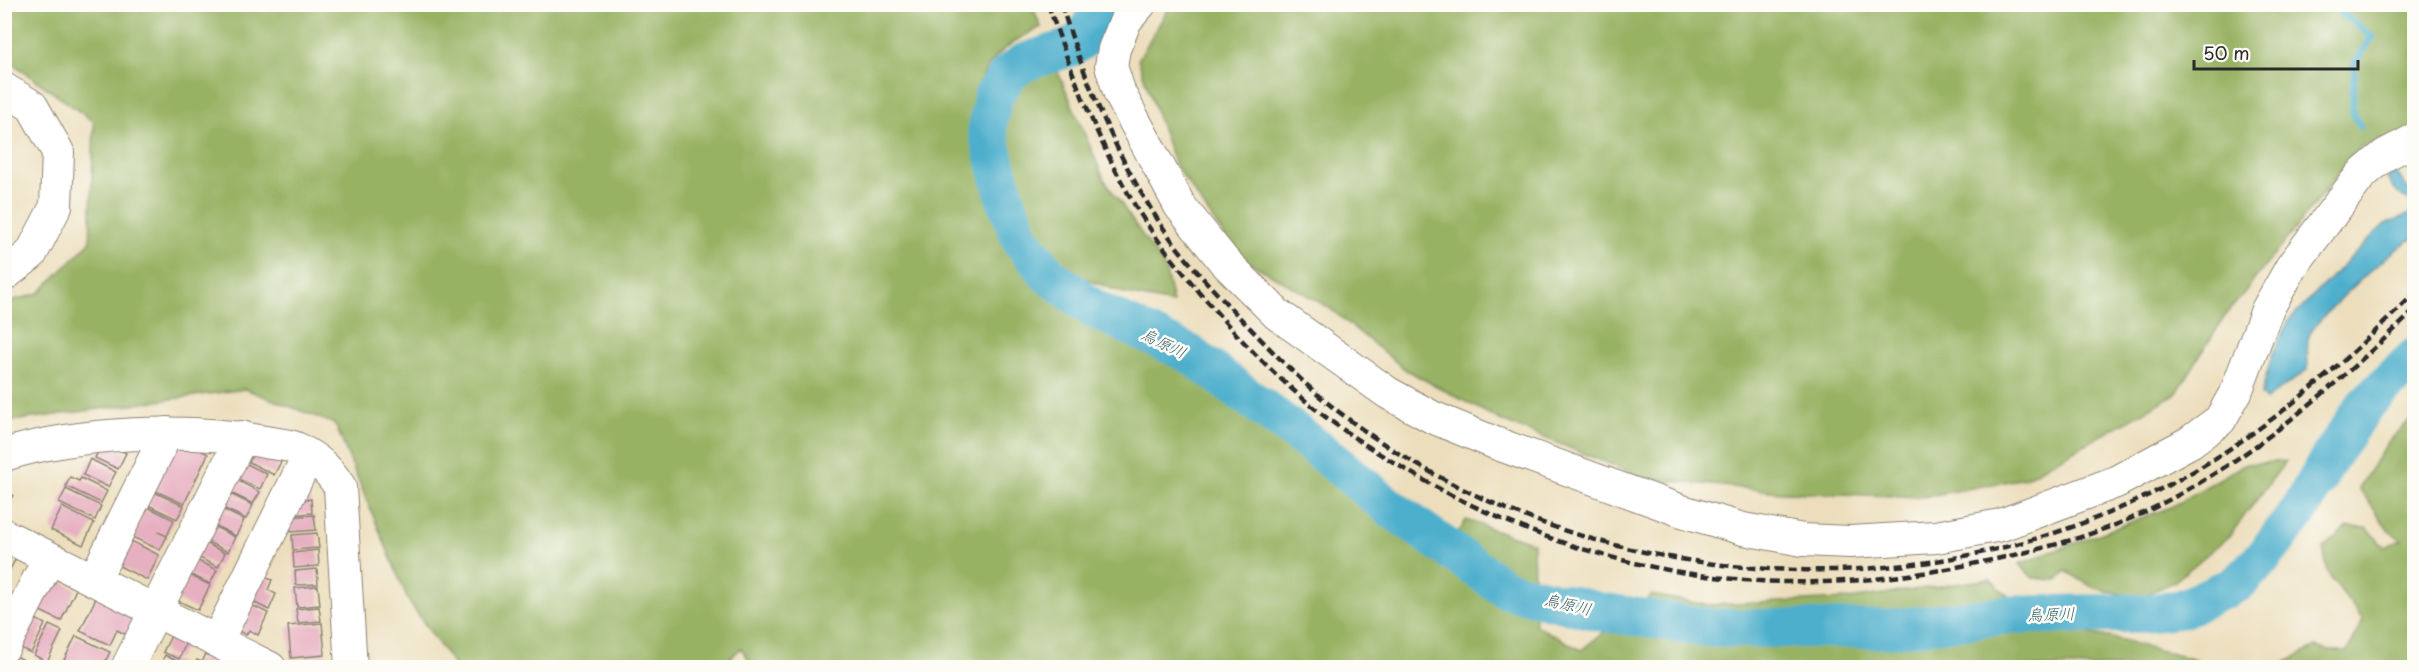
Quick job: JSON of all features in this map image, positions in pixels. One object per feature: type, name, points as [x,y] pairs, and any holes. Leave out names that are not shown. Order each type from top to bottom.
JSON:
[{"type":"street","points":[[1129,9],[1114,49],[1111,66],[1120,94],[1180,206],[1224,261],[1277,314],[1379,387],[1432,417],[1495,443],[1682,511],[1743,529],[1803,540],[1850,542],[1936,537],[2001,525],[2116,482],[2190,442],[2220,420],[2236,392],[2267,310],[2292,266],[2361,175],[2385,155],[2415,140]]},
{"type":"street","points":[[4,89],[32,106],[58,152],[56,206],[31,255],[4,275]]},
{"type":"street","points":[[94,580],[167,433]]},
{"type":"street","points":[[4,455],[40,444],[167,433],[242,437],[294,447],[327,466],[340,487],[351,668]]},
{"type":"street","points":[[127,668],[242,437]]},
{"type":"street","points":[[217,641],[308,456]]},
{"type":"street","points":[[4,535],[266,667]]},
{"type":"street","points":[[4,647],[49,558]]},
{"type":"green space","points":[[5,4],[1032,5],[1041,27],[1013,42],[989,65],[980,87],[982,113],[998,107],[1029,75],[1055,65],[1104,179],[1165,268],[1173,303],[1126,294],[1070,273],[1052,297],[1209,357],[1308,428],[1445,557],[1466,520],[1533,543],[1535,625],[1581,650],[1652,595],[1707,605],[1849,599],[1990,579],[2036,622],[2122,640],[2221,667],[754,668],[741,648],[722,667],[455,667],[409,602],[335,424],[245,389],[12,421],[5,412],[5,303],[39,293],[90,242],[94,122],[5,58]]},
{"type":"green space","points":[[1171,4],[2414,5],[2414,132],[2361,146],[2223,319],[2176,394],[2025,478],[1924,497],[1781,492],[1644,478],[1502,421],[1406,370],[1328,307],[1238,256],[1174,163],[1138,60]]},
{"type":"green space","points":[[2414,416],[2414,667],[2276,667],[2316,647],[2330,651],[2347,651],[2363,620],[2328,573],[2323,548],[2347,527],[2367,528],[2384,547],[2402,540],[2390,532],[2359,488],[2387,443]]},
{"type":"green space","points":[[2286,461],[2230,535],[2175,581],[2139,598],[2094,588],[2066,571],[2057,580],[2033,578],[2019,564],[2171,507],[2245,464]]},
{"type":"water","points":[[2396,172],[2414,197],[2414,201],[2401,196],[2387,178]]},
{"type":"water","points":[[2414,212],[2414,238],[2391,253],[2326,314],[2309,336],[2308,369],[2266,400],[2261,395],[2272,355],[2289,320],[2385,224]]},
{"type":"building","points":[[179,440],[208,454],[184,504],[154,490]]},
{"type":"building","points":[[103,442],[126,453],[118,469],[95,458]]},
{"type":"building","points":[[257,446],[283,458],[274,475],[249,462]]},
{"type":"building","points":[[90,459],[116,472],[108,487],[83,475]]},
{"type":"building","points":[[239,460],[267,474],[260,489],[232,476]]},
{"type":"building","points":[[70,477],[79,481],[81,478],[107,491],[101,503],[66,486]]},
{"type":"building","points":[[231,477],[260,492],[253,504],[225,490]]},
{"type":"building","points":[[66,489],[101,506],[95,520],[59,503]]},
{"type":"building","points":[[4,490],[13,495],[4,512]]},
{"type":"building","points":[[224,491],[253,505],[246,519],[217,505]]},
{"type":"building","points":[[154,492],[184,506],[177,519],[148,505]]},
{"type":"building","points":[[311,499],[312,513],[291,515],[289,501]]},
{"type":"building","points":[[146,506],[174,520],[160,550],[130,536]]},
{"type":"building","points":[[216,506],[244,520],[236,536],[208,522]]},
{"type":"building","points":[[62,507],[94,523],[83,545],[51,530]]},
{"type":"building","points":[[314,515],[316,530],[291,532],[290,517]]},
{"type":"building","points":[[207,523],[235,537],[228,552],[200,538]]},
{"type":"building","points":[[317,533],[319,548],[293,550],[292,535]]},
{"type":"building","points":[[198,539],[225,553],[218,567],[191,554]]},
{"type":"building","points":[[131,541],[159,555],[147,580],[119,566]]},
{"type":"building","points":[[4,550],[17,556],[4,581]]},
{"type":"building","points":[[318,550],[319,566],[294,568],[293,553]]},
{"type":"building","points":[[194,559],[217,570],[210,584],[187,573]]},
{"type":"building","points":[[317,569],[318,584],[296,585],[295,571]]},
{"type":"building","points":[[187,574],[210,585],[198,610],[174,599]]},
{"type":"building","points":[[263,576],[272,580],[268,590],[276,594],[269,610],[247,599]]},
{"type":"building","points":[[54,578],[76,589],[61,621],[38,610]]},
{"type":"building","points":[[318,586],[320,605],[297,607],[295,588]]},
{"type":"building","points":[[98,594],[138,613],[127,635],[117,630],[110,645],[80,631]]},
{"type":"building","points":[[243,601],[268,613],[258,635],[249,630],[246,635],[231,627]]},
{"type":"building","points":[[319,607],[321,621],[298,623],[296,609]]},
{"type":"building","points":[[32,617],[45,624],[31,653],[10,643]]},
{"type":"building","points":[[322,623],[325,655],[291,658],[288,626]]},
{"type":"building","points":[[49,625],[62,631],[47,662],[34,655]]},
{"type":"building","points":[[172,634],[187,641],[179,659],[163,652]]},
{"type":"building","points":[[76,636],[110,652],[102,668],[60,668]]},
{"type":"building","points":[[207,652],[223,659],[219,668],[193,668],[197,660],[202,662]]},
{"type":"building","points":[[10,653],[24,660],[21,668],[4,668]]},
{"type":"building","points":[[165,655],[182,664],[180,668],[159,668]]},
{"type":"waterway","name":"烏原川","points":[[1104,4],[1081,41],[1069,48],[1025,62],[1009,73],[993,96],[987,129],[1005,197],[1021,240],[1049,275],[1094,309],[1190,354],[1309,442],[1392,509],[1507,590],[1601,612],[1712,628],[1886,629],[2007,615],[2149,613],[2182,609],[2238,583],[2265,555],[2299,511],[2330,457],[2365,405],[2414,358]]},
{"type":"waterway","points":[[2330,4],[2372,37],[2355,63],[2352,111],[2360,127]]},
{"type":"waterway","points":[[2412,201],[2414,209]]},
{"type":"railway","points":[[1048,4],[1082,97],[1126,190],[1161,244],[1193,284],[1263,361],[1328,419],[1420,478],[1484,511],[1550,538],[1617,559],[1685,573],[1754,581],[1824,582],[1895,577],[1967,565],[2067,541],[2140,514],[2198,484],[2231,463],[2326,391],[2414,311]]},
{"type":"railway","points":[[1061,4],[1106,124],[1150,208],[1196,270],[1291,370],[1339,412],[1427,470],[1522,515],[1622,547],[1726,565],[1831,570],[1935,561],[2038,538],[2136,501],[2213,459],[2284,410],[2317,383],[2414,294]]}]
